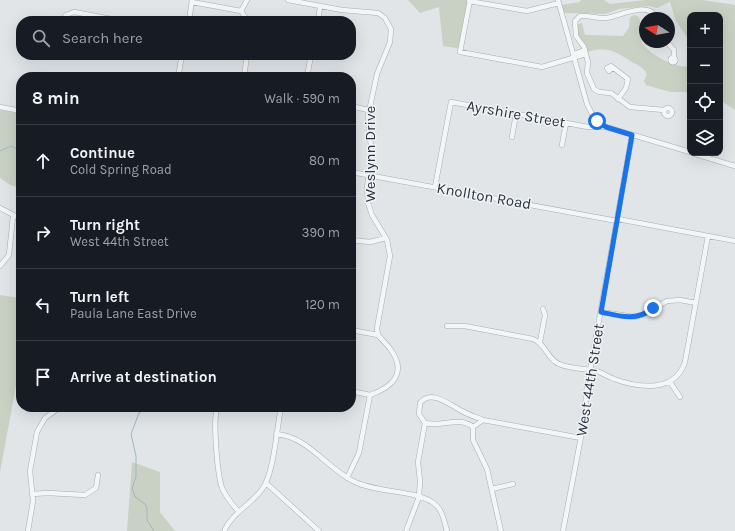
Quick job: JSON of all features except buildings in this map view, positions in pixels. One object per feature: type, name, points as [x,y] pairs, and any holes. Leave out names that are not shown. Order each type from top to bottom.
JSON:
[{"type":"street","points":[[241,11],[247,0]]},
{"type":"street","points":[[288,0],[320,6],[319,16]]},
{"type":"street","points":[[586,52],[574,56],[542,66],[460,52],[469,0],[528,11],[558,2],[574,56],[590,112],[596,120],[606,127],[687,152]]},
{"type":"street","points":[[190,16],[192,1],[241,11],[244,16]]},
{"type":"street","name":"Weslynn Drive","points":[[320,6],[352,12],[376,13],[383,16],[387,20],[391,29],[391,41],[377,74],[368,110],[368,125],[372,152],[370,175],[367,187],[369,206],[372,215],[386,238],[390,260],[377,328],[378,335]]},
{"type":"street","points":[[652,12],[650,10],[642,8],[604,18],[578,16],[575,22],[575,35],[586,52],[588,62],[587,73],[592,87],[598,92],[611,93],[625,105],[664,110]]},
{"type":"street","points":[[65,16],[73,12],[93,16]]},
{"type":"street","points":[[673,48],[674,58]]},
{"type":"street","points":[[179,72],[181,60]]},
{"type":"street","points":[[245,72],[246,60]]},
{"type":"street","points":[[308,72],[310,60]]},
{"type":"street","points":[[612,68],[625,76],[628,80],[626,88],[618,99]]},
{"type":"street","name":"Ayrshire Street","points":[[435,187],[451,102],[588,127],[606,127]]},
{"type":"street","points":[[0,107],[16,110]]},
{"type":"street","points":[[356,107],[368,110]]},
{"type":"street","points":[[512,137],[516,114]]},
{"type":"street","points":[[562,146],[566,123]]},
{"type":"street","name":"West 44th Street","points":[[564,531],[632,135]]},
{"type":"street","points":[[701,156],[735,166]]},
{"type":"street","name":"Knollton Road","points":[[356,173],[735,241]]},
{"type":"street","points":[[0,208],[16,218]]},
{"type":"street","points":[[0,266],[8,255],[13,216]]},
{"type":"street","points":[[447,326],[465,326],[531,339],[540,342],[558,364],[599,372],[616,380],[651,386],[661,386],[670,382],[679,373],[685,362],[708,236]]},
{"type":"street","points":[[356,241],[370,242],[386,238]]},
{"type":"street","points":[[601,312],[634,317],[644,314],[667,301],[680,300],[696,302]]},
{"type":"street","points":[[540,342],[545,315],[543,309]]},
{"type":"street","points":[[356,331],[378,335],[392,351],[398,372],[394,380],[384,388],[370,395],[356,392]]},
{"type":"street","points":[[670,382],[680,397]]},
{"type":"street","points":[[347,478],[359,453],[370,395]]},
{"type":"street","points":[[473,426],[462,421],[445,424],[425,423],[421,419],[418,410],[420,401],[427,398],[444,400],[461,411],[483,420],[581,438]]},
{"type":"street","points":[[28,531],[33,504],[30,471],[37,432],[45,418],[53,412]]},
{"type":"street","points":[[217,412],[216,424],[220,477],[227,498],[238,511]]},
{"type":"street","points":[[224,531],[238,511],[255,498],[266,482],[270,473],[280,412]]},
{"type":"street","points":[[473,426],[483,420]]},
{"type":"street","points":[[406,531],[419,497],[420,481],[418,462],[425,423]]},
{"type":"street","points":[[473,426],[473,440],[485,463],[501,531]]},
{"type":"street","points":[[276,434],[291,436],[303,442],[347,478],[370,488],[430,500],[439,508],[447,531]]},
{"type":"street","points":[[32,494],[48,493],[86,495],[96,488],[98,475]]},
{"type":"street","points":[[266,482],[319,531]]},
{"type":"street","points":[[492,490],[513,484]]},
{"type":"green space","points":[[408,0],[472,0],[463,49],[443,46],[439,7],[420,13]]},
{"type":"green space","points":[[581,0],[604,0],[610,4],[645,0],[703,0],[735,5],[735,110],[723,102],[723,12],[687,12],[687,38],[676,21],[675,12],[673,12],[670,2],[657,8],[649,6],[619,9],[605,14],[564,13],[561,5],[580,2]]},
{"type":"green space","points":[[635,15],[639,17],[639,48],[647,48],[661,59],[669,63],[687,66],[687,93],[670,92],[646,85],[644,81],[647,74],[641,67],[612,51],[600,49],[588,52],[577,35],[576,31],[578,24],[582,23],[585,35],[623,36],[629,28],[630,17]]},
{"type":"green space","points":[[0,110],[16,113],[16,187],[10,185],[0,178]]},
{"type":"green space","points":[[0,295],[16,297],[16,386],[0,472]]},
{"type":"green space","points":[[132,462],[160,472],[160,512],[175,531],[127,531]]},
{"type":"waterway","points":[[0,151],[11,146],[16,148]]},
{"type":"waterway","points":[[140,412],[131,434],[136,456],[136,477],[132,488],[135,497],[145,504],[147,508],[147,520],[154,531]]},
{"type":"route","points":[[597,121],[606,127],[632,135],[601,312],[625,317],[638,317],[647,313],[653,308]]}]
